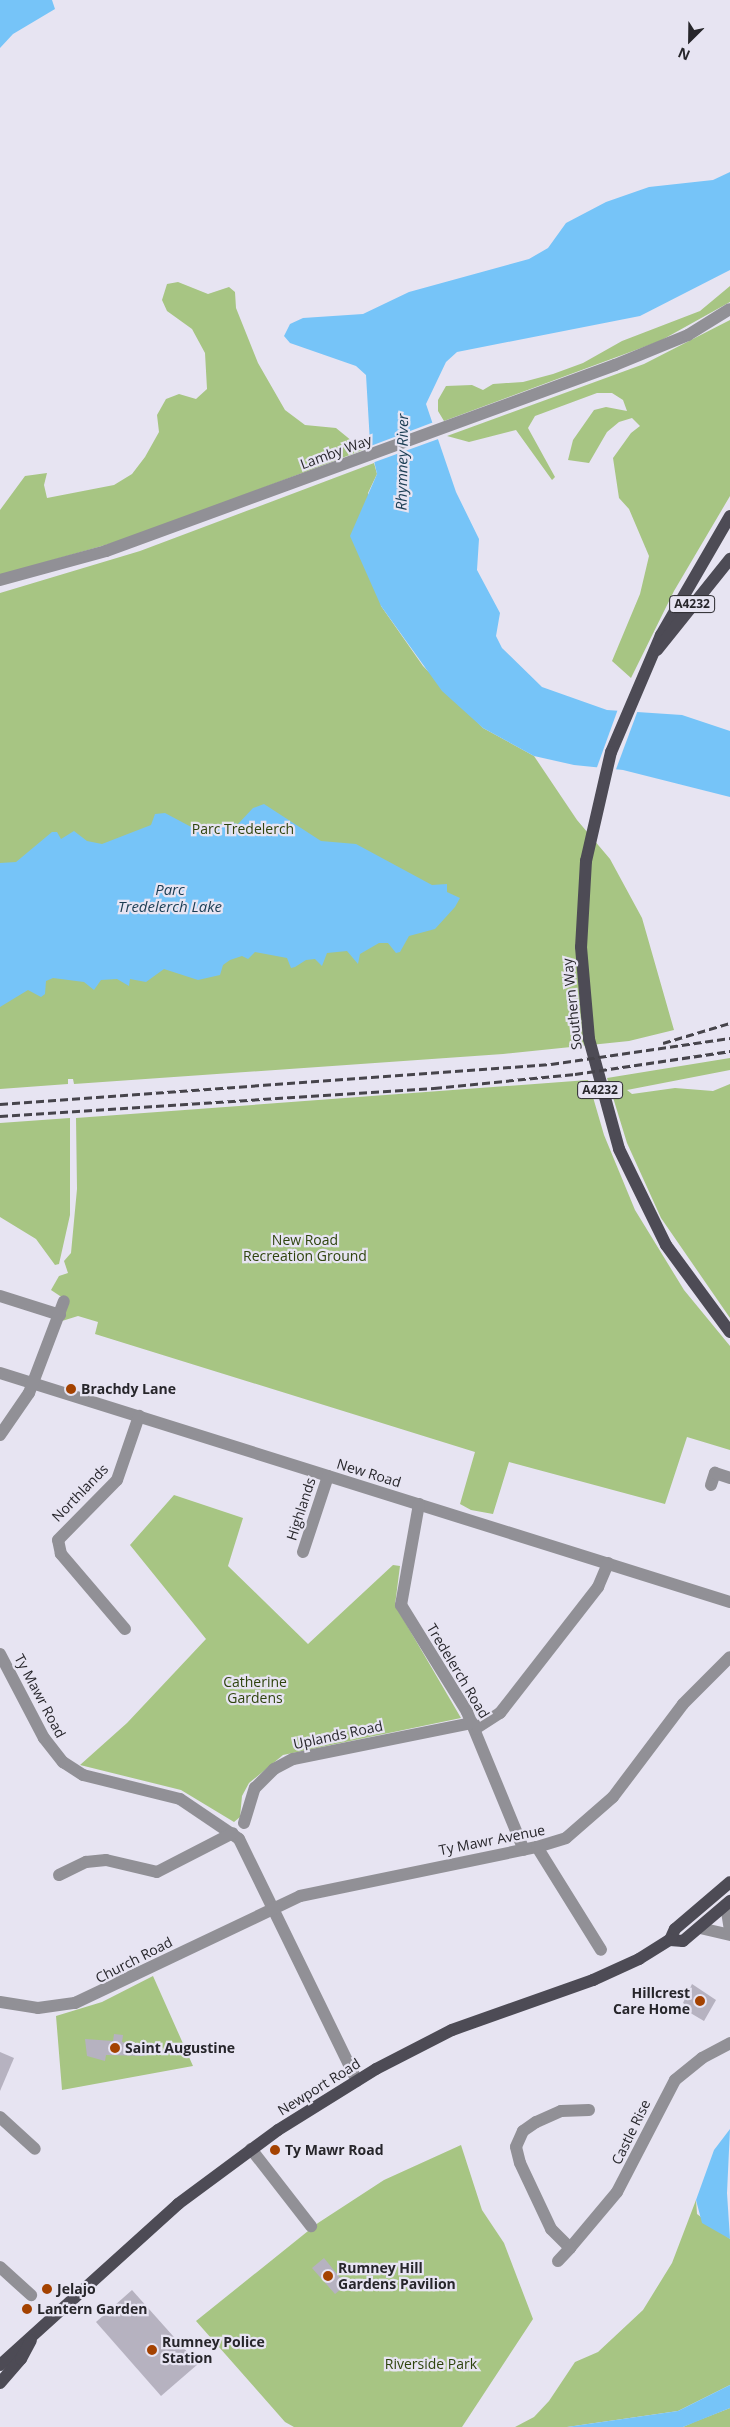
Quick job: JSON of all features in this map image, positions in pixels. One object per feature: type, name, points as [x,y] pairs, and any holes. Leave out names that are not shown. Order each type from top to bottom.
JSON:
[{"type":"main road","name":"Southern Way","points":[[657,651],[661,635],[730,516]]},
{"type":"main road","name":"Southern Way","points":[[730,559],[657,651],[628,708],[594,815],[582,903],[584,1007],[600,1088],[627,1170],[678,1265],[730,1332]]},
{"type":"main road","name":"Newport Road","points":[[670,1940],[675,1929],[730,1882]]},
{"type":"main road","name":"Newport Road","points":[[0,2365],[32,2338],[76,2294],[178,2204],[251,2149],[357,2081],[452,2030],[594,1980],[670,1940],[683,1941],[728,1903]]},
{"type":"main road","name":"Newport Road","points":[[0,2383],[21,2359],[32,2338]]},
{"type":"street","name":"Lamby Way","points":[[0,580],[106,551],[451,426],[658,348],[730,309]]},
{"type":"street","points":[[0,1296],[60,1315]]},
{"type":"street","points":[[0,1435],[23,1404],[33,1383],[64,1301]]},
{"type":"street","name":"New Road","points":[[0,1372],[730,1602]]},
{"type":"street","name":"Northlands","points":[[125,1629],[61,1554],[58,1540],[118,1480],[139,1416]]},
{"type":"street","points":[[710,1485],[715,1473],[730,1478]]},
{"type":"street","name":"Highlands","points":[[303,1552],[328,1476]]},
{"type":"street","name":"Tredelerch Road","points":[[419,1504],[401,1605],[474,1726],[530,1848],[601,1950]]},
{"type":"street","name":"Uplands Road","points":[[244,1824],[255,1788],[274,1769],[293,1759],[474,1726],[500,1713],[598,1588],[608,1564]]},
{"type":"street","name":"Ty Mawr Road","points":[[0,1654],[44,1738],[63,1762],[83,1775],[180,1799],[233,1833],[243,1844],[325,2022],[357,2081]]},
{"type":"street","name":"Ty Mawr Avenue","points":[[274,1908],[338,1885],[530,1848],[576,1832],[602,1810],[683,1704],[730,1657]]},
{"type":"street","points":[[58,1875],[86,1862],[106,1860],[157,1872],[233,1833]]},
{"type":"street","points":[[728,1903],[730,1930]]},
{"type":"street","name":"Church Road","points":[[0,2002],[50,2008],[85,2000],[274,1908]]},
{"type":"street","points":[[700,1928],[730,1935]]},
{"type":"street","name":"Castle Rise","points":[[558,2261],[617,2192],[676,2080],[702,2058],[730,2043]]},
{"type":"street","points":[[570,2248],[551,2229],[520,2163],[516,2146],[523,2131],[536,2122],[561,2111],[589,2110]]},
{"type":"street","points":[[0,2116],[35,2149]]},
{"type":"street","points":[[251,2149],[311,2226]]},
{"type":"street","points":[[0,2267],[31,2295]]},
{"type":"green space","points":[[178,282],[208,294],[229,287],[235,292],[236,308],[258,363],[285,410],[305,425],[336,428],[363,450],[130,538],[0,575],[0,510],[25,476],[47,473],[44,485],[47,498],[114,485],[132,474],[145,457],[159,432],[157,415],[166,399],[179,394],[196,399],[207,389],[205,353],[192,329],[167,311],[162,300],[167,284]]},
{"type":"green space","points":[[730,286],[730,302],[660,341],[444,421],[438,411],[438,400],[446,386],[472,385],[483,390],[493,384],[523,382],[553,374],[583,363],[622,341],[700,311]]},
{"type":"green space","points":[[730,320],[730,496],[674,591],[631,678],[612,661],[640,594],[649,556],[629,509],[619,498],[613,458],[631,433],[640,426],[632,418],[619,422],[607,432],[589,463],[568,460],[573,440],[594,410],[606,407],[627,411],[623,400],[612,393],[597,393],[535,416],[528,428],[555,477],[552,480],[516,430],[469,442],[447,436],[644,364]]},
{"type":"green space","name":"Parc Tredelerch","points":[[374,463],[377,474],[368,493],[381,606],[423,666],[483,728],[534,756],[577,820],[610,859],[642,918],[674,1030],[629,1041],[503,1054],[74,1084],[73,1079],[68,1079],[68,1084],[0,1089],[0,593],[140,551]]},
{"type":"green space","points":[[730,1058],[730,1070],[627,1090],[632,1094],[675,1088],[713,1091],[730,1084],[730,1318],[661,1218],[627,1143],[607,1078]]},
{"type":"green space","name":"New Road Recreation Ground","points":[[588,1080],[604,1135],[635,1210],[684,1290],[730,1346],[730,1450],[687,1437],[665,1504],[509,1462],[493,1514],[471,1510],[460,1504],[475,1452],[95,1334],[98,1322],[78,1316],[62,1321],[63,1298],[51,1290],[59,1276],[68,1273],[64,1261],[71,1253],[77,1189],[76,1118]]},
{"type":"green space","points":[[70,1118],[70,1215],[59,1264],[55,1265],[36,1239],[0,1217],[0,1123]]},
{"type":"green space","name":"Catherine Gardens","points":[[174,1495],[243,1518],[228,1566],[308,1644],[393,1565],[400,1566],[395,1605],[461,1718],[283,1755],[249,1783],[242,1796],[240,1817],[234,1822],[181,1790],[80,1765],[127,1723],[206,1639],[130,1545]]},
{"type":"green space","points":[[153,1976],[193,2066],[62,2090],[56,2016],[102,2002]]},
{"type":"green space","name":"Riverside Park","points":[[461,2145],[482,2210],[504,2243],[533,2319],[462,2427],[294,2427],[285,2422],[196,2321],[318,2223],[384,2180]]},
{"type":"green space","points":[[696,2200],[697,2214],[730,2239],[730,2385],[678,2411],[567,2427],[515,2427],[534,2417],[549,2401],[575,2362],[598,2352],[643,2310],[672,2263]]},
{"type":"green space","points":[[730,2408],[730,2427],[683,2427],[694,2422]]},
{"type":"water","points":[[0,0],[52,0],[55,9],[13,34],[0,48]]},
{"type":"water","name":"Rhymney River","points":[[730,172],[730,270],[640,316],[457,352],[446,362],[426,404],[456,492],[479,539],[477,570],[500,613],[496,636],[502,648],[542,687],[607,710],[682,715],[730,731],[730,797],[623,770],[574,765],[534,756],[483,728],[442,691],[381,606],[350,536],[377,474],[370,443],[366,375],[356,366],[290,343],[284,336],[290,324],[303,318],[363,314],[409,292],[529,259],[548,248],[566,223],[606,202],[649,187],[713,180]]},
{"type":"water","name":"Parc Tredelerch Lake","points":[[264,804],[321,841],[356,844],[432,885],[447,884],[447,892],[460,898],[455,907],[435,929],[409,936],[400,952],[396,953],[388,943],[379,943],[360,954],[358,964],[347,951],[327,953],[322,966],[315,959],[306,960],[291,968],[287,958],[255,952],[248,959],[242,956],[230,960],[223,965],[220,975],[198,980],[164,969],[146,982],[130,979],[129,986],[117,979],[101,980],[94,990],[84,982],[53,978],[46,981],[45,994],[41,997],[28,990],[0,1007],[0,863],[16,862],[52,832],[57,832],[61,839],[74,831],[87,841],[102,844],[151,825],[155,814],[165,813],[195,829],[209,830],[226,822],[238,824],[253,808]]},
{"type":"water","points":[[730,2129],[727,2193],[730,2239],[702,2223],[696,2200],[714,2150]]},
{"type":"water","points":[[730,2385],[730,2408],[683,2427],[567,2427],[678,2411]]},
{"type":"pier","points":[[434,422],[441,438],[372,463],[368,447]]},
{"type":"pier","points":[[618,709],[638,710],[615,772],[596,770]]},
{"type":"building","name":"Hillcrest Care Home","points":[[692,1984],[716,2000],[704,2021],[687,2011],[689,2007],[683,2003]]},
{"type":"building","name":"Saint Augustine","points":[[114,2034],[123,2035],[122,2042],[145,2048],[144,2056],[106,2055],[105,2061],[87,2056],[85,2039],[113,2041]]},
{"type":"building","points":[[0,2052],[14,2058],[0,2091]]},
{"type":"building","name":"Rumney Hill Gardens Pavilion","points":[[324,2258],[346,2285],[335,2294],[312,2268]]},
{"type":"building","name":"Rumney Police Station","points":[[132,2290],[198,2364],[161,2396],[96,2322]]},
{"type":"railway","points":[[663,1043],[730,1023]]},
{"type":"railway","points":[[0,1104],[551,1064],[730,1038]]},
{"type":"railway","points":[[0,1116],[434,1088],[575,1074],[730,1051]]},
{"type":"place","name":"Brachdy Lane","points":[[71,1389]]},
{"type":"place","name":"Hillcrest Care Home","points":[[700,2001]]},
{"type":"place","name":"Saint Augustine","points":[[115,2048]]},
{"type":"place","name":"Ty Mawr Road","points":[[275,2150]]},
{"type":"place","name":"Rumney Hill Gardens Pavilion","points":[[328,2276]]},
{"type":"place","name":"Jelajo","points":[[47,2289]]},
{"type":"place","name":"Lantern Garden","points":[[27,2309]]},
{"type":"place","name":"Rumney Police Station","points":[[152,2350]]}]
